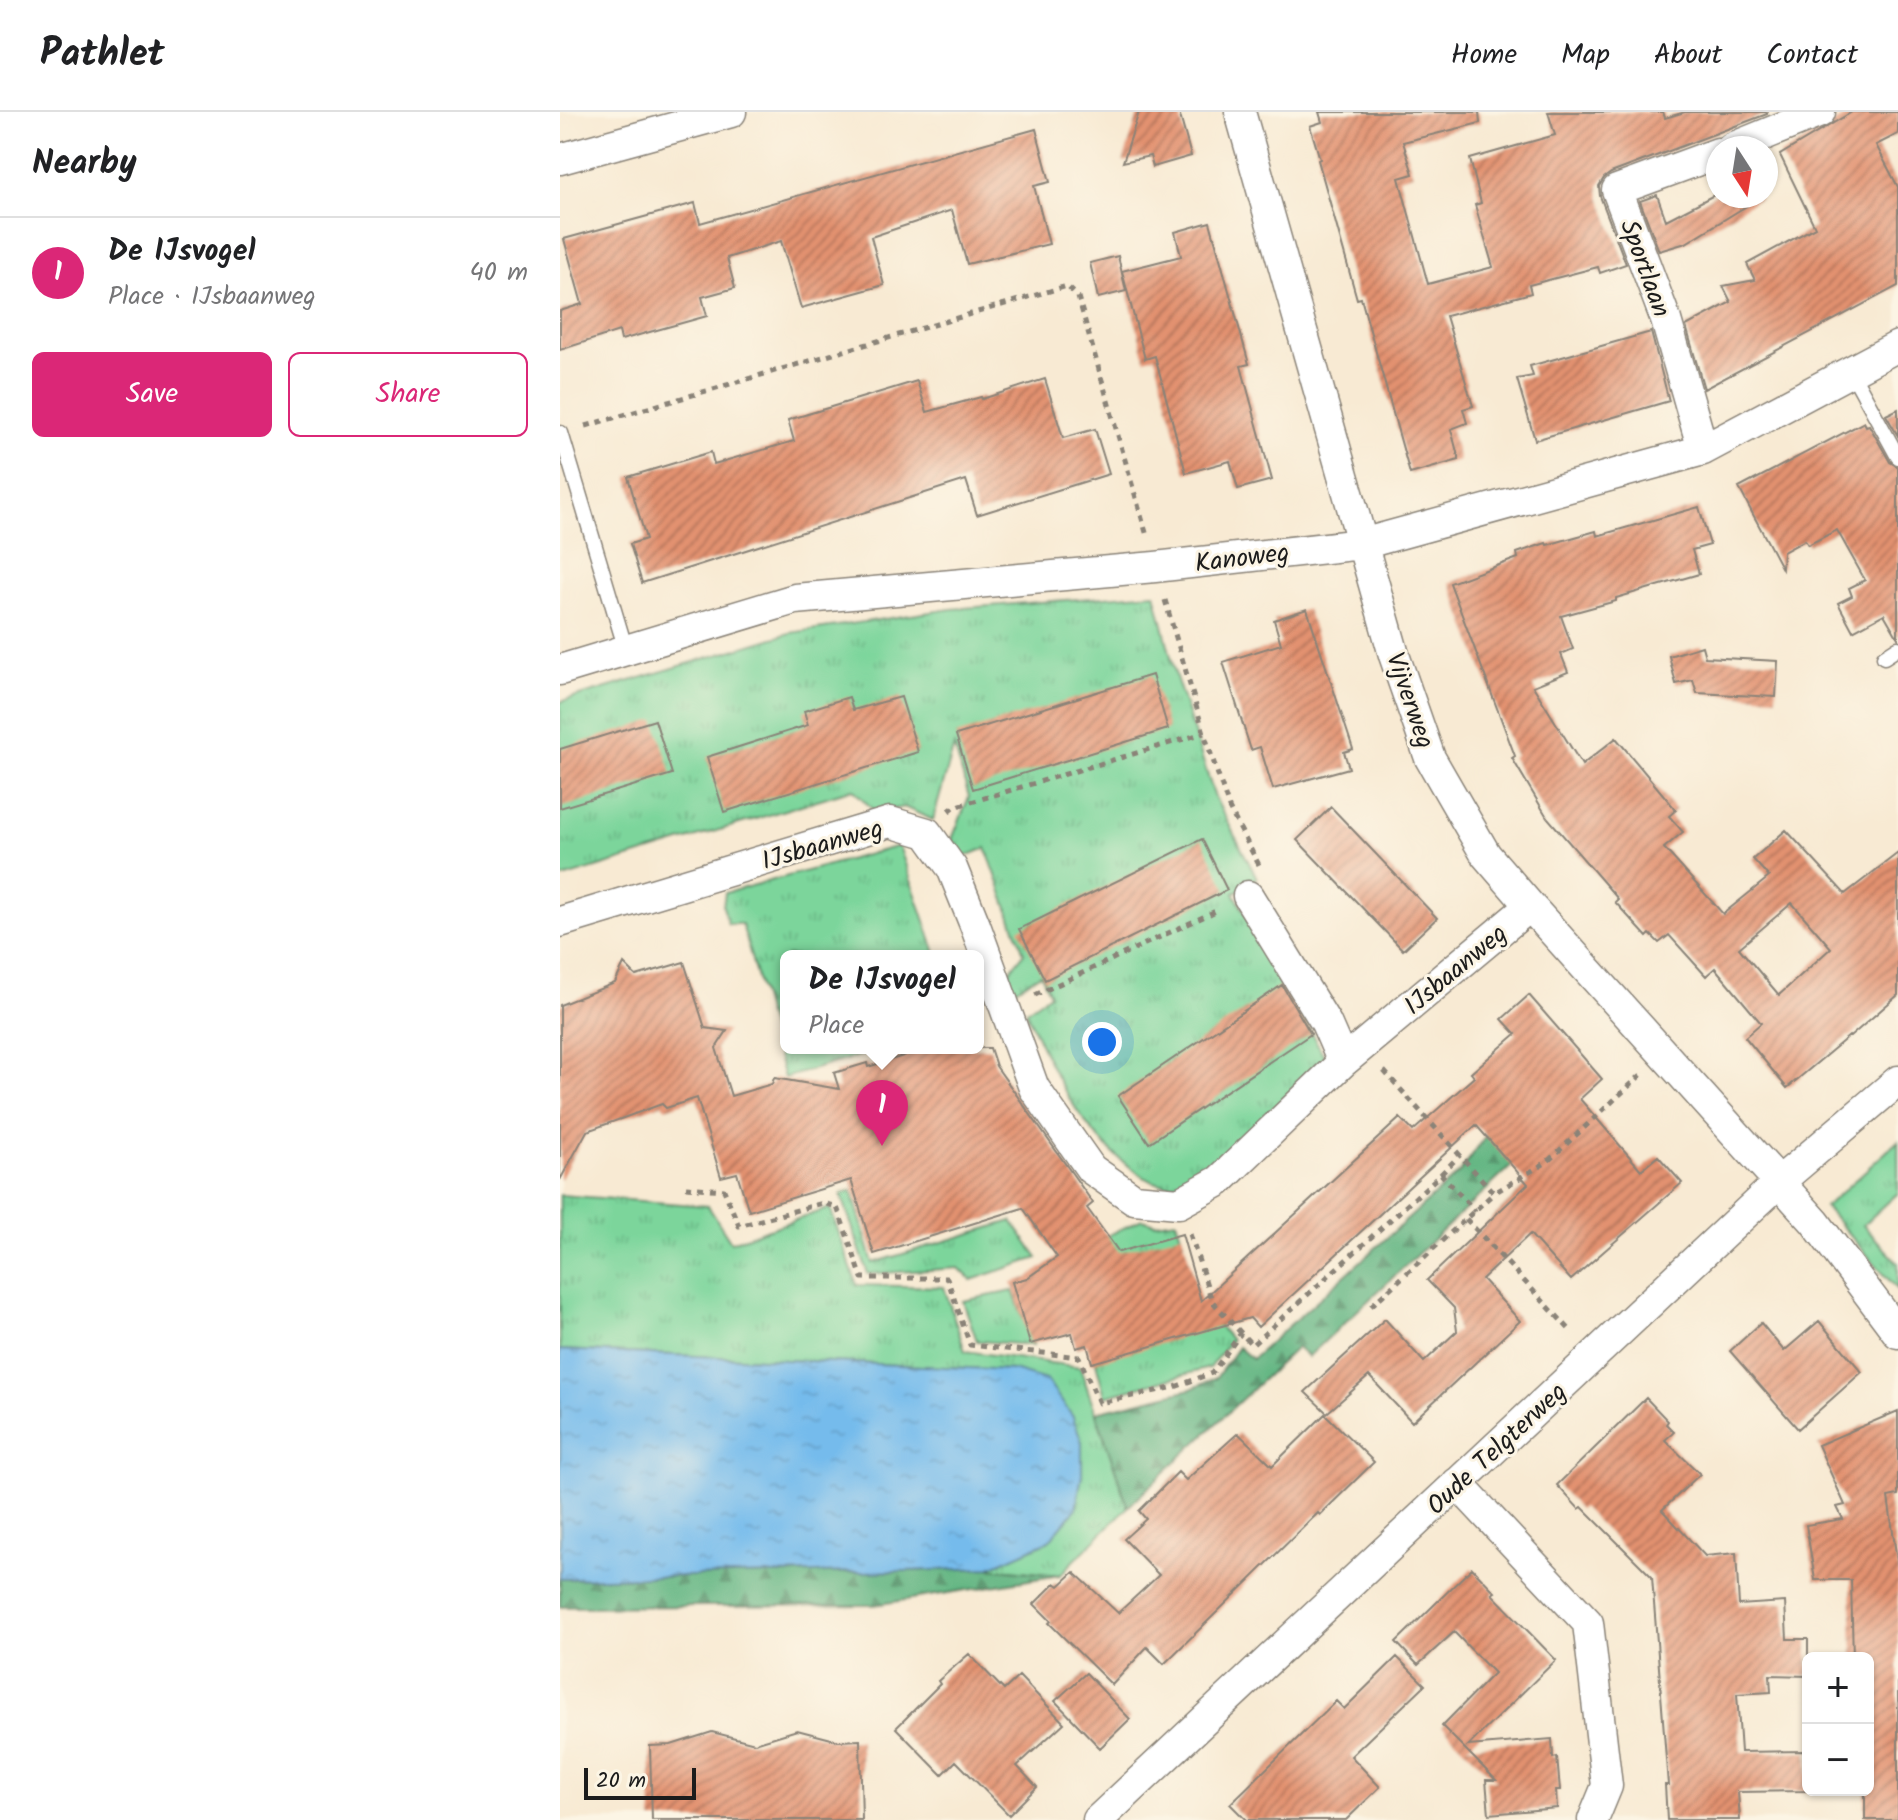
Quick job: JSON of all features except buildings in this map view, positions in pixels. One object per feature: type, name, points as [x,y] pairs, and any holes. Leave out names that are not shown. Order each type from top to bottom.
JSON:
[{"type":"street","points":[[560,159],[731,112]]},
{"type":"street","name":"Vijverweg","points":[[1240,112],[1394,655],[1430,758],[1486,855],[1815,1222],[1898,1333]]},
{"type":"street","points":[[1761,136],[1820,112]]},
{"type":"street","name":"Sportlaan","points":[[1703,450],[1666,320],[1617,190],[1706,157]]},
{"type":"street","name":"Kanoweg","points":[[560,670],[795,599],[1155,567],[1362,544],[1703,450],[1898,346]]},
{"type":"street","name":"IJsbaanweg","points":[[560,922],[890,822],[927,833]]},
{"type":"street","points":[[927,833],[952,868],[984,950]]},
{"type":"street","points":[[1248,896],[1326,1023],[1353,1054]]},
{"type":"street","name":"IJsbaanweg","points":[[1179,1203],[1219,1181],[1353,1054],[1530,906]]},
{"type":"street","points":[[984,950],[1034,1088],[1091,1169],[1134,1199],[1179,1203]]},
{"type":"street","name":"Oude Telgterweg","points":[[1098,1820],[1779,1182],[1898,1081]]},
{"type":"street","points":[[1457,1483],[1588,1623],[1607,1786],[1593,1820]]},
{"type":"lane","points":[[1851,371],[1898,457]]},
{"type":"lane","points":[[561,433],[626,650]]},
{"type":"lane","points":[[1884,657],[1898,648]]},
{"type":"path","points":[[561,433],[1067,286],[1078,297],[1204,733],[1229,808],[1268,883],[1248,896],[1005,1009]]},
{"type":"path","points":[[927,833],[954,807],[1204,733]]},
{"type":"path","points":[[1353,1054],[1461,1155],[1494,1193]]},
{"type":"path","points":[[1371,1306],[1494,1193],[1547,1162],[1663,1054]]},
{"type":"path","points":[[1179,1203],[1212,1301],[1252,1345],[1461,1155]]},
{"type":"path","points":[[1441,1174],[1475,1211]]},
{"type":"path","points":[[686,1187],[724,1190],[739,1226],[823,1203],[837,1207],[862,1278],[947,1278],[970,1345],[1079,1357],[1099,1403],[1175,1387],[1212,1373],[1241,1333]]},
{"type":"path","points":[[1466,1219],[1594,1356]]},
{"type":"green space","points":[[1155,593],[1176,677],[1215,798],[1257,878],[1234,893],[1328,1063],[1201,1177],[1168,1185],[1143,1177],[1098,1137],[1069,1098],[1026,1011],[1050,994],[1041,974],[1010,992],[1005,977],[1024,953],[986,848],[962,858],[952,839],[969,797],[954,746],[933,820],[904,807],[876,813],[853,789],[560,879],[560,702],[790,633],[951,609]]},
{"type":"green space","points":[[899,846],[935,950],[780,950],[780,1054],[865,1054],[784,1078],[742,924],[728,924],[723,906],[725,893]]},
{"type":"green space","points":[[1492,1127],[1517,1161],[1308,1357],[1297,1347],[1128,1507],[1096,1412],[1191,1389],[1216,1378],[1238,1347],[1252,1359],[1460,1172]]},
{"type":"green space","points":[[1898,1141],[1898,1193],[1863,1225],[1898,1263],[1898,1290],[1825,1207]]},
{"type":"green space","points":[[852,1191],[873,1263],[1012,1221],[1038,1258],[971,1280],[959,1268],[868,1274],[841,1194]]},
{"type":"green space","points":[[560,1195],[708,1206],[731,1242],[830,1208],[857,1285],[944,1287],[965,1351],[1080,1367],[1128,1507],[1060,1575],[988,1568],[1049,1541],[1013,1370],[560,1350]]},
{"type":"green space","points":[[1142,1219],[1155,1223],[1176,1220],[1183,1242],[1095,1259],[1092,1243]]},
{"type":"green space","points":[[1013,1291],[1033,1345],[977,1341],[963,1301]]},
{"type":"green space","points":[[1213,1319],[1231,1340],[1209,1368],[1105,1396],[1095,1359]]},
{"type":"green space","points":[[988,1568],[1060,1575],[874,1605],[560,1607],[560,1579]]},
{"type":"water","points":[[560,1350],[1013,1370],[1046,1380],[1073,1417],[1082,1442],[1082,1475],[1076,1509],[1049,1541],[988,1568],[560,1579]]},
{"type":"place","name":"De IJsvogel","points":[[882,1146]]}]
